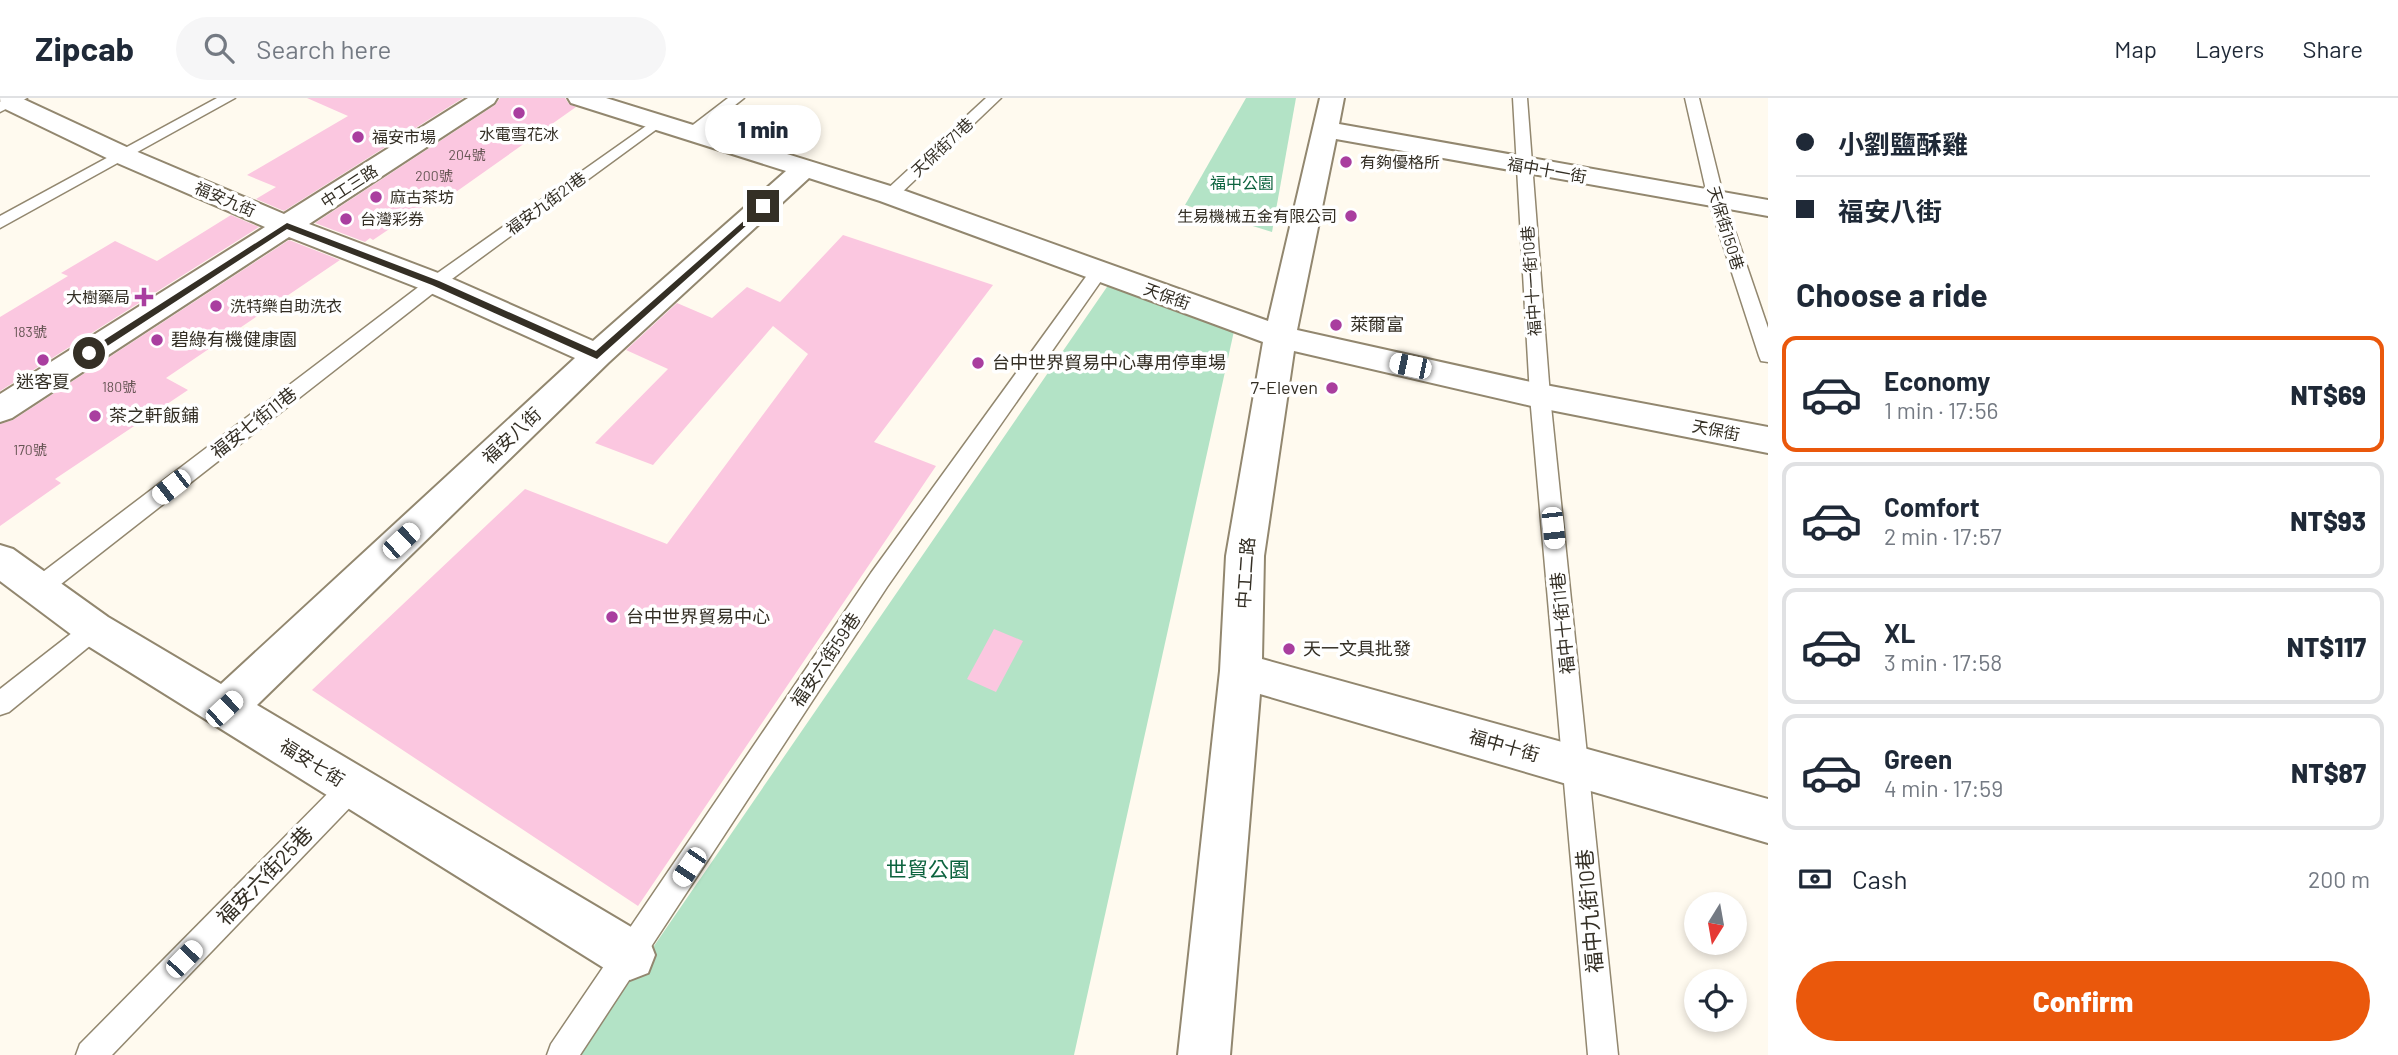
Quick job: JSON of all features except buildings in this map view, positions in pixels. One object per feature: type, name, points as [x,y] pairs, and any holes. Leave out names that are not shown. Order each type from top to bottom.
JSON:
[{"type":"street","name":"中工三路","points":[[0,410],[485,98]]},
{"type":"street","name":"天保街","points":[[580,98],[890,195],[1280,337],[1540,396],[1768,440]]},
{"type":"street","name":"福安九街","points":[[10,103],[124,156],[287,226],[435,283],[597,355]]},
{"type":"street","name":"福中十一街","points":[[1329,114],[1522,166],[1768,208]]},
{"type":"street","name":"中工二路","points":[[1204,1055],[1241,671],[1245,556],[1280,337],[1329,114]]},
{"type":"street","name":"福安八街","points":[[224,709],[597,355],[804,169]]},
{"type":"street","name":"福安七街","points":[[0,560],[94,629],[630,955]]},
{"type":"street","name":"福中十街","points":[[1241,671],[1768,821]]},
{"type":"lane","points":[[0,223],[228,98]]},
{"type":"lane","points":[[690,134],[737,98]]},
{"type":"lane","name":"天保街71巷","points":[[890,195],[994,98]]},
{"type":"lane","name":"福中十一街10巷","points":[[1520,98],[1522,166],[1540,396]]},
{"type":"lane","name":"天保街150巷","points":[[1692,98],[1716,199],[1768,356]]},
{"type":"lane","name":"福安九街21巷","points":[[435,283],[656,123]]},
{"type":"lane","name":"福安六街59巷","points":[[562,1055],[879,580],[1099,271]]},
{"type":"lane","name":"福安七街11巷","points":[[39,588],[435,283]]},
{"type":"lane","name":"福中十街11巷","points":[[1540,396],[1577,767]]},
{"type":"lane","points":[[0,704],[94,629]]},
{"type":"lane","name":"福中九街10巷","points":[[1577,767],[1603,1055]]},
{"type":"lane","name":"福安六街25巷","points":[[91,1055],[352,787]]},
{"type":"green space","name":"福中公園","points":[[1246,98],[1296,98],[1272,232],[1185,205]]},
{"type":"green space","name":"世貿公園","points":[[1109,284],[1234,331],[1074,1055],[579,1055]]},
{"type":"place","name":"水電雪花冰","points":[[519,113]]},
{"type":"place","name":"福安市場","points":[[358,137]]},
{"type":"place","name":"有夠優格所","points":[[1346,162]]},
{"type":"place","name":"麻古茶坊","points":[[376,197]]},
{"type":"place","name":"生易機械五金有限公司","points":[[1351,216]]},
{"type":"place","name":"台灣彩券","points":[[346,219]]},
{"type":"place","name":"大樹藥局","points":[[144,297]]},
{"type":"place","name":"洗特樂自助洗衣","points":[[216,306]]},
{"type":"place","name":"萊爾富","points":[[1336,325]]},
{"type":"place","name":"碧綠有機健康園","points":[[157,340]]},
{"type":"place","name":"迷客夏","points":[[43,360]]},
{"type":"place","name":"台中世界貿易中心專用停車場","points":[[978,363]]},
{"type":"place","name":"7-Eleven","points":[[1332,388]]},
{"type":"place","name":"茶之軒飯鋪","points":[[95,416]]},
{"type":"place","name":"台中世界貿易中心","points":[[612,617]]},
{"type":"place","name":"天一文具批發","points":[[1289,649]]},
{"type":"route","points":[[89,353],[287,226],[435,283],[597,355],[763,206]]}]
